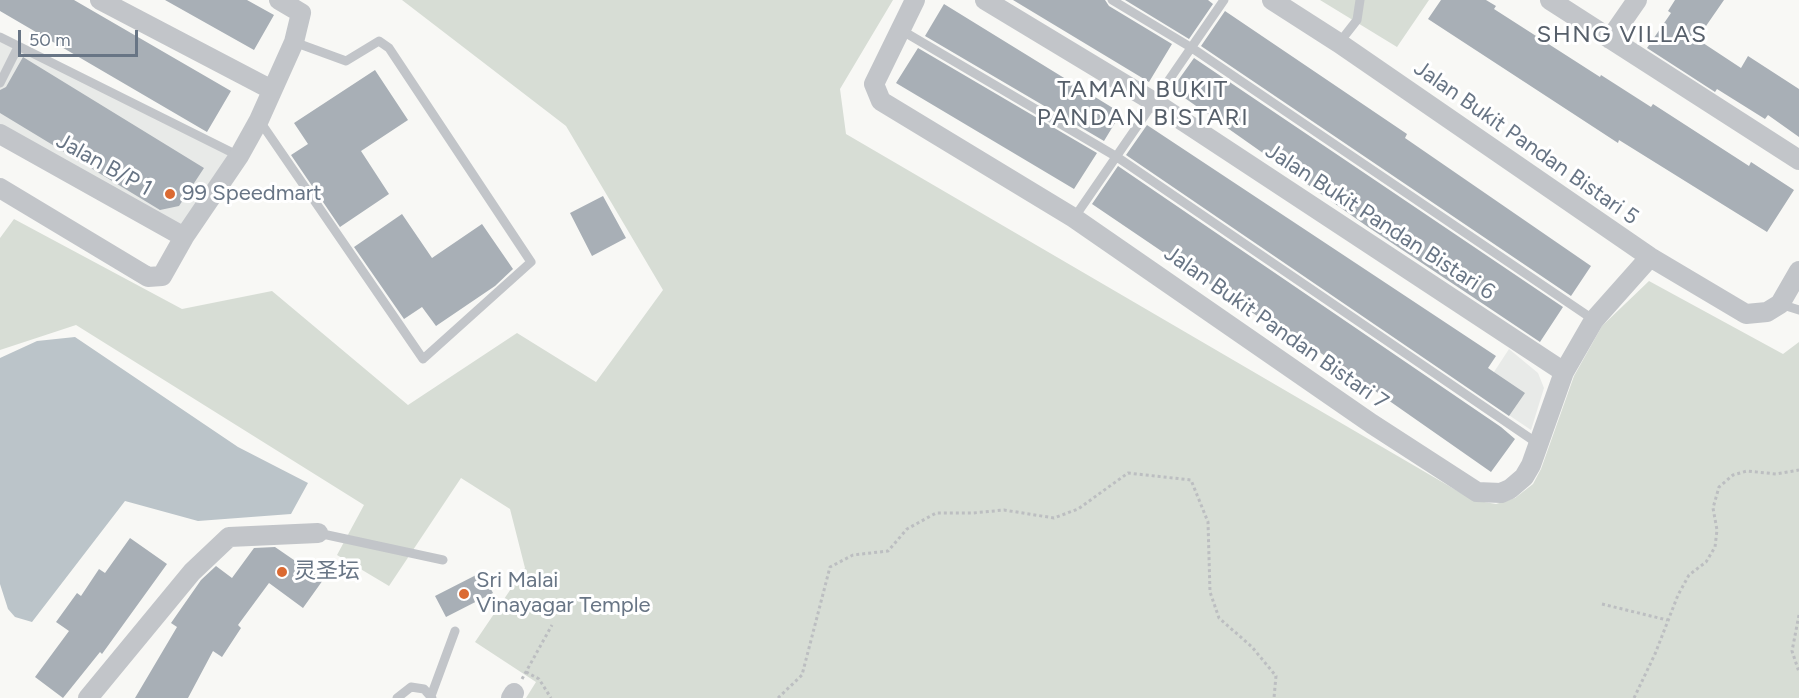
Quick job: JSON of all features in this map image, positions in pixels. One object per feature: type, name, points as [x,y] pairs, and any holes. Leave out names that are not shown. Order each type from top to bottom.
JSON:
[{"type":"street","points":[[100,0],[272,90]]},
{"type":"street","points":[[0,188],[148,277],[162,276],[184,237],[239,156],[259,120],[294,42],[301,13],[279,0]]},
{"type":"street","name":"Jalan Bukit Pandan Bistari 7","points":[[915,0],[874,84],[882,101],[1074,218],[1372,424],[1477,492],[1501,493],[1518,484],[1531,465],[1564,372],[1594,320],[1650,257]]},
{"type":"street","name":"Jalan Bukit Pandan Bistari 6","points":[[985,0],[1154,102],[1564,372]]},
{"type":"street","name":"Jalan Bukit Pandan Bistari 5","points":[[1272,0],[1339,43],[1650,257],[1746,314],[1757,315],[1780,304]]},
{"type":"street","points":[[1550,0],[1799,160]]},
{"type":"street","points":[[1610,39],[1637,0]]},
{"type":"street","name":"Jalan B/P 1","points":[[0,134],[184,237]]},
{"type":"street","points":[[1780,304],[1799,271]]},
{"type":"street","points":[[88,698],[192,572],[229,537],[318,533]]},
{"type":"lane","points":[[1112,0],[1192,48],[1594,320]]},
{"type":"lane","points":[[1074,218],[1224,0]]},
{"type":"lane","points":[[1339,43],[1357,20],[1360,0]]},
{"type":"lane","points":[[901,30],[1117,157],[1537,443]]},
{"type":"lane","points":[[0,37],[239,156]]},
{"type":"lane","points":[[259,120],[423,359],[531,262],[389,48],[379,40],[346,61],[294,42]]},
{"type":"lane","points":[[0,83],[18,47]]},
{"type":"lane","points":[[1780,304],[1799,310]]},
{"type":"lane","points":[[318,533],[443,560]]},
{"type":"lane","points":[[397,698],[411,687],[424,689],[432,697],[455,631]]},
{"type":"path","points":[[1634,698],[1689,575],[1706,562],[1715,547],[1717,530],[1713,508],[1719,487],[1733,475],[1747,471],[1776,474],[1799,470]]},
{"type":"path","points":[[778,698],[802,675],[830,567],[853,555],[888,551],[907,529],[936,513],[1004,510],[1054,518],[1078,509],[1128,473],[1191,480],[1208,522],[1210,592],[1219,618],[1252,647],[1276,676],[1274,698]]},
{"type":"path","points":[[1602,604],[1667,620]]},
{"type":"path","points":[[1799,615],[1792,651],[1799,672]]},
{"type":"path","points":[[513,696],[552,626]]},
{"type":"path","points":[[526,672],[539,679],[551,698]]},
{"type":"shaded area","points":[[402,0],[893,0],[840,89],[846,134],[1473,500],[1496,504],[1515,498],[1533,484],[1541,469],[1574,376],[1602,326],[1649,281],[1783,354],[1799,342],[1799,698],[526,698],[536,682],[475,642],[525,568],[510,509],[461,478],[389,586],[337,555],[364,505],[76,325],[0,350],[0,238],[14,219],[182,309],[272,291],[408,405],[517,333],[596,382],[663,290],[566,126]]},
{"type":"shaded area","points":[[1320,0],[1429,0],[1397,47]]},
{"type":"shaded area","points":[[0,33],[231,156],[181,229],[0,128]]},
{"type":"shaded area","points":[[75,337],[238,447],[308,483],[291,514],[198,521],[125,501],[32,622],[15,617],[8,609],[0,584],[0,358],[37,341]]},
{"type":"shaded area","points":[[1509,349],[1538,373],[1544,388],[1531,430],[1479,395]]},
{"type":"building","points":[[0,0],[74,0],[231,91],[207,132],[0,11]]},
{"type":"building","points":[[165,0],[247,0],[274,15],[254,50]]},
{"type":"building","points":[[1013,0],[1105,0],[1109,6],[1172,44],[1149,82]]},
{"type":"building","points":[[1125,0],[1208,0],[1213,4],[1189,39]]},
{"type":"building","points":[[1441,0],[1486,0],[1496,6],[1494,9],[1600,77],[1601,75],[1651,107],[1653,104],[1749,166],[1751,162],[1794,190],[1767,232],[1619,140],[1618,143],[1428,19]]},
{"type":"building","points":[[1675,0],[1724,0],[1697,39],[1741,68],[1748,56],[1799,89],[1799,137],[1768,115],[1765,119],[1717,89],[1715,92],[1647,48],[1671,13],[1668,11]]},
{"type":"building","points":[[944,4],[1121,113],[1104,141],[925,36]]},
{"type":"building","points":[[1225,11],[1407,134],[1405,138],[1591,266],[1571,296],[1201,46]]},
{"type":"building","points":[[918,48],[1097,153],[1074,189],[896,83]]},
{"type":"building","points":[[23,57],[204,168],[179,206],[160,210],[0,113],[0,90],[6,87]]},
{"type":"building","points":[[1194,58],[1563,307],[1540,342],[1368,227],[1172,89]]},
{"type":"building","points":[[375,70],[408,120],[361,151],[389,194],[340,227],[291,155],[308,144],[294,123]]},
{"type":"building","points":[[1147,125],[1496,356],[1488,368],[1525,393],[1509,416],[1126,155]]},
{"type":"building","points":[[1118,166],[1501,427],[1515,439],[1491,472],[1275,321],[1272,326],[1092,204]]},
{"type":"building","points":[[603,196],[626,238],[592,256],[570,213]]},
{"type":"building","points":[[402,214],[432,258],[482,224],[513,269],[495,286],[436,326],[422,307],[404,319],[354,247]]},
{"type":"building","points":[[130,538],[167,564],[102,654],[100,652],[63,698],[35,677],[69,631],[56,622],[77,593],[81,596],[99,569],[105,573]]},
{"type":"building","points":[[275,547],[323,580],[303,608],[269,583],[238,625],[241,628],[222,657],[213,651],[188,698],[135,698],[177,627],[171,623],[201,580],[216,566],[232,578],[254,548]]},
{"type":"building","name":"Sri Malai Vinayagar Temple","points":[[482,572],[493,593],[446,617],[435,596]]},
{"type":"place","name":"99 Speedmart","points":[[170,194]]},
{"type":"place","name":"灵圣坛","points":[[282,572]]},
{"type":"place","name":"Sri Malai Vinayagar Temple","points":[[464,594]]},
{"type":"district","name":"SHNG VILLAS","points":[[1622,35]]},
{"type":"district","name":"TAMAN BUKIT PANDAN BISTARI","points":[[1143,104]]}]
